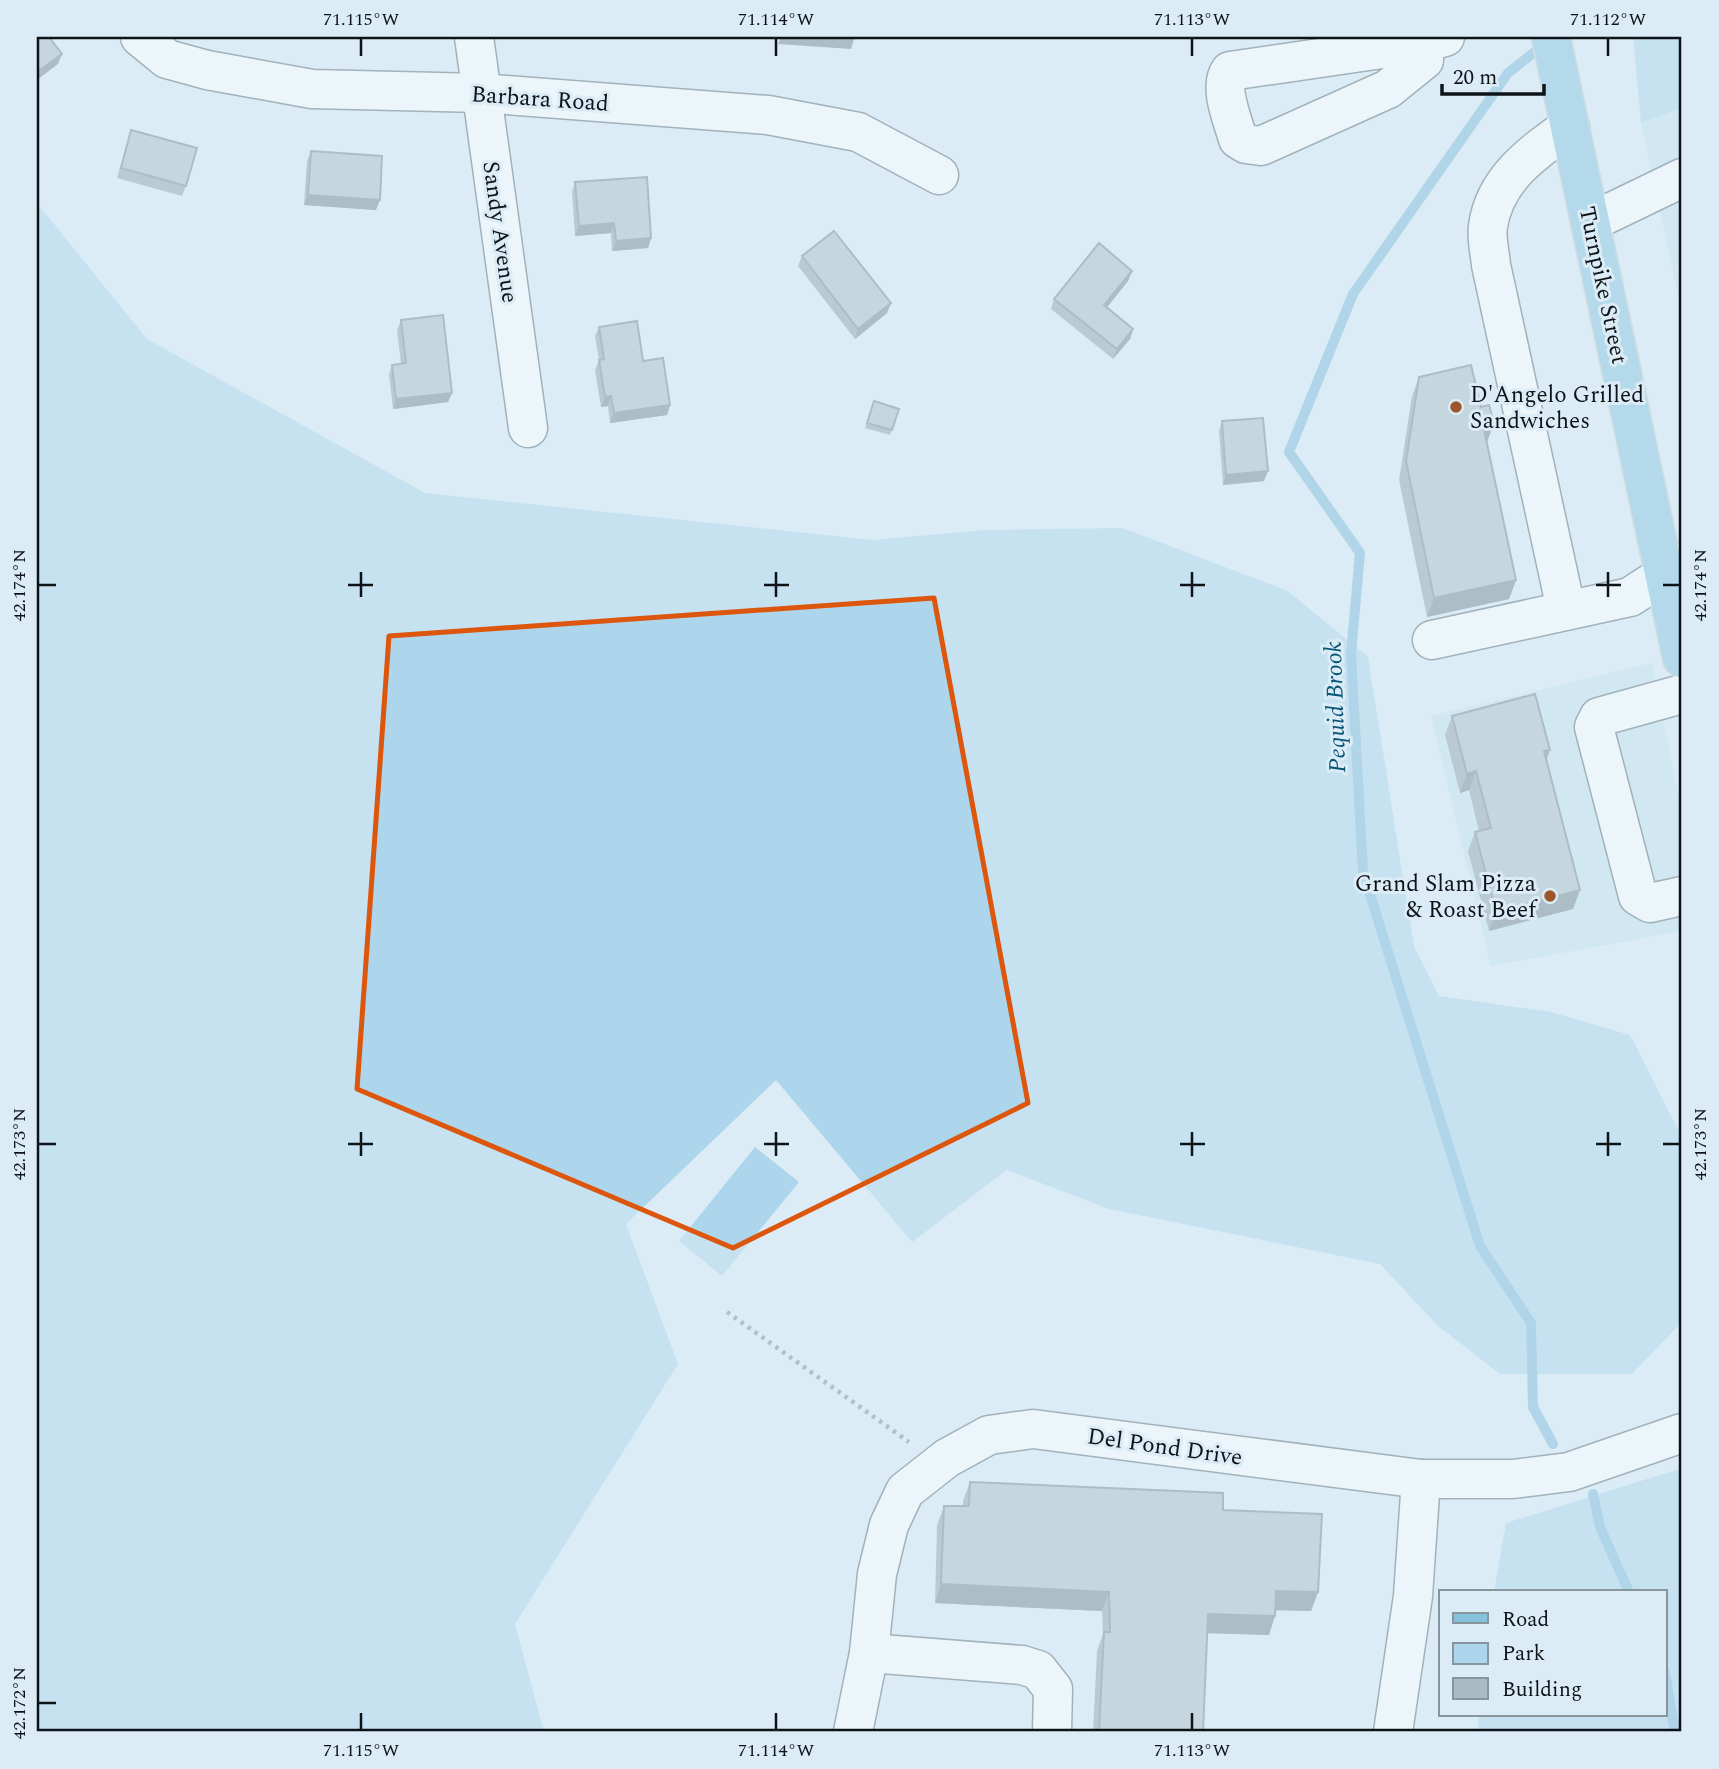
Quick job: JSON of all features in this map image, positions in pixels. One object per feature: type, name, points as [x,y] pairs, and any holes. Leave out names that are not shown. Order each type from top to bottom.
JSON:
[{"type":"main road","name":"Turnpike Street","points":[[1551,37],[1591,222],[1674,569],[1682,658]]},
{"type":"street","name":"Barbara Road","points":[[140,37],[167,59],[207,70],[312,89],[481,93],[768,115],[858,132],[939,175]]},
{"type":"street","name":"Sandy Avenue","points":[[474,37],[528,428]]},
{"type":"street","points":[[1434,40],[1424,60],[1388,89],[1261,146],[1238,139],[1226,90],[1226,76],[1230,71],[1434,40]]},
{"type":"street","points":[[1566,609],[1491,265],[1488,227],[1500,190],[1527,156],[1570,126]]},
{"type":"street","points":[[1591,222],[1682,178]]},
{"type":"street","points":[[1432,639],[1630,597],[1674,569]]},
{"type":"street","points":[[1682,694],[1599,717],[1594,727],[1638,896],[1650,903],[1682,896]]},
{"type":"street","name":"Del Pond Drive","points":[[853,1732],[869,1653],[877,1574],[889,1525],[905,1490],[947,1458],[989,1435],[1033,1429],[1421,1479],[1513,1479],[1569,1472],[1682,1433]]},
{"type":"street","points":[[1393,1732],[1413,1596],[1421,1479]]},
{"type":"street","points":[[869,1653],[1022,1665],[1038,1670],[1054,1689],[1052,1732]]},
{"type":"path","points":[[727,1312],[904,1437],[933,1468]]},
{"type":"highlighted area","points":[[934,598],[1028,1103],[733,1248],[357,1089],[389,636]]},
{"type":"shaded area","points":[[1682,108],[1682,313],[1641,123]]},
{"type":"shaded area","points":[[1652,663],[1682,812],[1682,931],[1491,966],[1431,716]]},
{"type":"green space","points":[[1633,37],[1682,37],[1682,108],[1641,123]]},
{"type":"green space","points":[[37,203],[147,339],[425,493],[873,540],[984,530],[1123,528],[1288,591],[1368,657],[1414,947],[1439,996],[1551,1012],[1630,1035],[1681,1135],[1681,1323],[1632,1374],[1500,1374],[1437,1325],[1380,1264],[1109,1209],[1007,1170],[912,1242],[776,1080],[626,1224],[678,1364],[515,1624],[544,1732],[37,1732]]},
{"type":"green space","points":[[755,1147],[799,1182],[722,1276],[679,1241]]},
{"type":"green space","points":[[1682,1468],[1682,1732],[1477,1732],[1479,1716],[1666,1716],[1666,1590],[1494,1590],[1506,1523]]},
{"type":"building","points":[[37,37],[49,37],[62,54],[37,72]]},
{"type":"building","points":[[819,37],[854,37],[854,39]]},
{"type":"building","points":[[131,130],[197,148],[186,186],[121,168]]},
{"type":"building","points":[[311,151],[382,156],[380,200],[308,195]]},
{"type":"building","points":[[647,177],[651,238],[616,241],[614,223],[579,226],[575,182]]},
{"type":"building","points":[[834,231],[891,303],[858,329],[802,256]]},
{"type":"building","points":[[1099,243],[1132,271],[1104,305],[1133,329],[1117,349],[1054,299]]},
{"type":"building","points":[[443,315],[452,393],[396,399],[392,365],[406,363],[401,320]]},
{"type":"building","points":[[637,321],[643,361],[663,358],[670,405],[614,413],[611,396],[605,397],[599,360],[604,359],[599,327]]},
{"type":"building","points":[[1471,365],[1481,407],[1489,405],[1494,423],[1483,425],[1516,580],[1434,598],[1406,461],[1419,377]]},
{"type":"building","points":[[874,401],[899,409],[892,430],[867,423]]},
{"type":"building","points":[[1263,418],[1268,471],[1226,475],[1222,421]]},
{"type":"building","points":[[1535,694],[1550,750],[1544,751],[1580,890],[1496,912],[1475,832],[1491,828],[1476,771],[1467,774],[1452,716]]},
{"type":"building","points":[[970,1482],[1223,1493],[1223,1510],[1322,1514],[1318,1592],[1276,1591],[1275,1616],[1208,1614],[1203,1732],[1099,1732],[1104,1632],[1110,1632],[1109,1592],[941,1584],[944,1506],[969,1506]]},
{"type":"waterway","name":"Pequid Brook","points":[[1546,43],[1508,73],[1353,294],[1289,452],[1360,553],[1351,654],[1363,872],[1480,1246],[1531,1323],[1533,1407],[1553,1444]]},
{"type":"waterway","name":"Pequid Brook","points":[[1593,1494],[1600,1527],[1628,1590]]},
{"type":"waterway","name":"Pequid Brook","points":[[1666,1678],[1675,1732]]},
{"type":"place","name":"D'Angelo Grilled Sandwiches","points":[[1456,407]]},
{"type":"place","name":"Grand Slam Pizza & Roast Beef","points":[[1550,896]]}]
